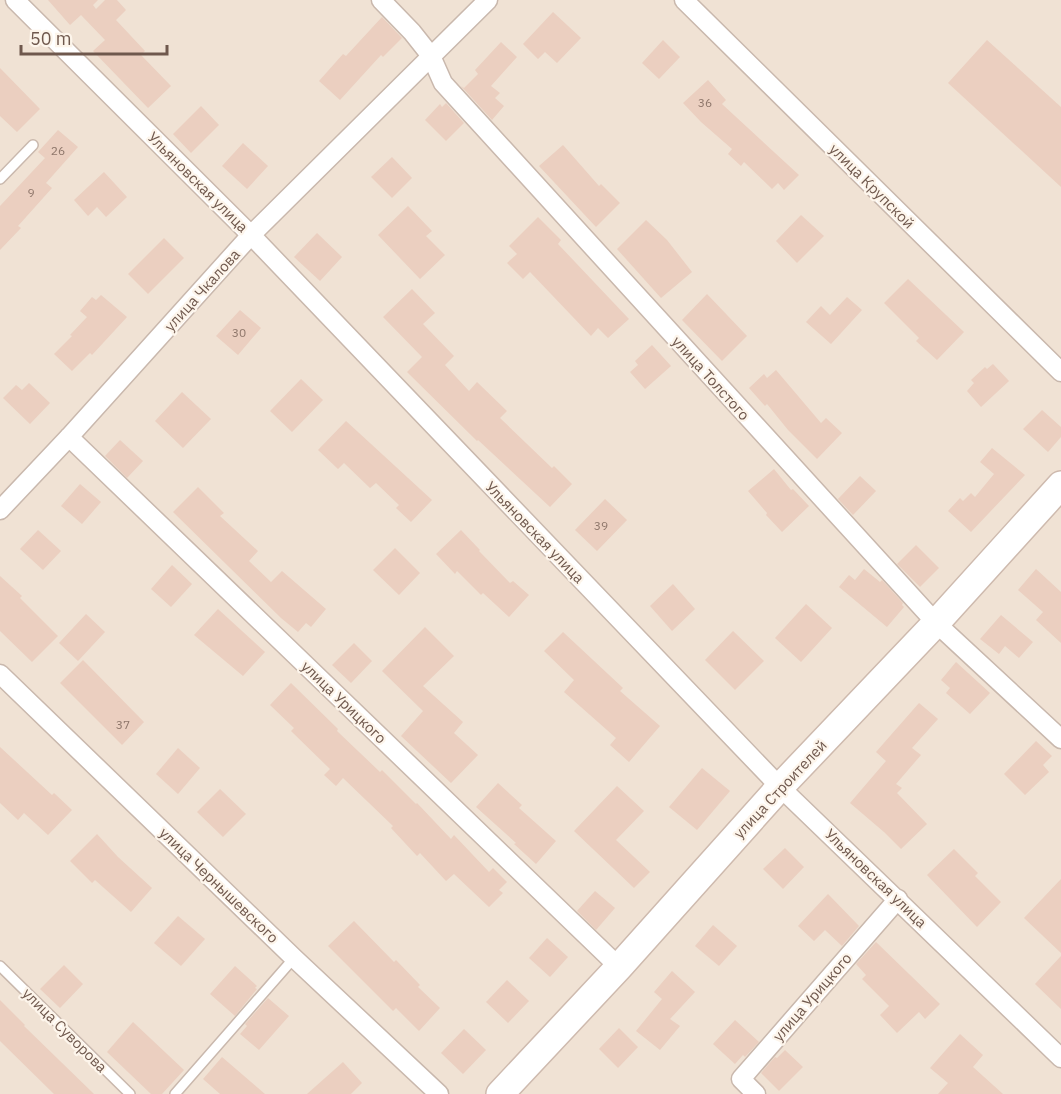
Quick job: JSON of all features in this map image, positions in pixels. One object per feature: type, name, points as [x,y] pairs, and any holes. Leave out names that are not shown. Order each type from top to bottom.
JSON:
[{"type":"street","name":"Ульяновская улица","points":[[15,0],[251,235],[780,787],[1061,1058]]},
{"type":"street","name":"улица Толстого","points":[[381,0],[412,32],[431,56],[443,83],[936,623],[1061,738]]},
{"type":"street","name":"улица Чкалова","points":[[0,510],[251,235],[488,0]]},
{"type":"street","name":"улица Крупской","points":[[684,0],[1061,372]]},
{"type":"street","name":"улица Урицкого","points":[[69,437],[619,967]]},
{"type":"street","name":"улица Строителей","points":[[501,1094],[619,967],[780,787],[936,623],[1061,486]]},
{"type":"street","name":"улица Чернышевского","points":[[0,674],[294,958],[440,1094]]},
{"type":"street","name":"улица Урицкого","points":[[756,1094],[741,1079],[898,899]]},
{"type":"lane","points":[[0,179],[33,145]]},
{"type":"lane","points":[[175,1094],[294,958]]},
{"type":"lane","name":"улица Суворова","points":[[0,966],[130,1094]]},
{"type":"shaded area","points":[[0,0],[1061,0],[1061,1094],[0,1094]]},
{"type":"building","points":[[48,0],[98,0],[93,5],[96,9],[105,0],[117,0],[126,10],[116,20],[145,51],[141,55],[171,86],[148,108],[93,51],[105,40],[81,15],[70,25]]},
{"type":"building","points":[[553,12],[581,38],[557,63],[545,52],[538,59],[523,44]]},
{"type":"building","points":[[382,17],[402,38],[383,57],[381,55],[340,100],[319,81],[343,54],[346,56]]},
{"type":"building","points":[[663,40],[680,57],[659,79],[642,63]]},
{"type":"building","points":[[987,40],[1061,107],[1061,187],[948,83]]},
{"type":"building","points":[[501,42],[517,57],[491,86],[500,93],[495,98],[504,106],[492,120],[461,86],[464,88],[478,74],[475,70]]},
{"type":"building","points":[[0,68],[40,109],[17,132],[0,116]]},
{"type":"building","points":[[708,80],[726,100],[722,104],[799,175],[784,190],[778,183],[772,189],[744,162],[741,166],[728,154],[732,149],[683,103]]},
{"type":"building","points":[[446,103],[464,123],[446,141],[425,120],[440,104],[442,107]]},
{"type":"building","points":[[201,106],[219,125],[191,153],[173,134]]},
{"type":"building","points":[[58,130],[78,147],[46,183],[52,188],[18,226],[21,228],[0,250],[0,206],[45,158],[38,152]]},
{"type":"building","points":[[243,143],[268,166],[247,189],[222,166]]},
{"type":"building","points":[[563,145],[599,186],[601,184],[620,203],[596,227],[539,166]]},
{"type":"building","points":[[392,157],[412,178],[392,198],[371,177]]},
{"type":"building","points":[[104,172],[127,197],[106,217],[97,207],[88,216],[74,200]]},
{"type":"building","points":[[408,206],[432,231],[426,236],[445,255],[420,279],[378,235]]},
{"type":"building","points":[[801,215],[824,236],[797,263],[776,241]]},
{"type":"building","points":[[538,217],[561,240],[558,244],[629,319],[608,338],[598,328],[591,336],[530,272],[523,279],[507,263],[517,254],[509,246]]},
{"type":"building","points":[[646,220],[667,240],[692,272],[661,298],[617,249]]},
{"type":"building","points":[[317,233],[342,257],[320,281],[294,257]]},
{"type":"building","points":[[164,238],[184,258],[148,294],[128,274]]},
{"type":"building","points":[[908,279],[964,332],[937,360],[916,341],[919,338],[884,303]]},
{"type":"building","points":[[412,289],[435,313],[423,324],[454,356],[445,365],[469,391],[477,382],[507,411],[500,418],[572,484],[550,507],[477,441],[407,372],[422,357],[383,317]]},
{"type":"building","points":[[707,294],[747,336],[722,361],[682,320]]},
{"type":"building","points":[[101,295],[127,317],[92,355],[90,353],[72,371],[54,354],[87,317],[80,311],[92,297],[96,300]]},
{"type":"building","points":[[847,297],[862,310],[831,344],[806,322],[821,306],[830,315]]},
{"type":"building","points":[[240,310],[261,328],[238,355],[216,336]]},
{"type":"building","points":[[652,345],[671,366],[645,389],[630,372],[638,365],[635,361]]},
{"type":"building","points":[[993,364],[1009,381],[981,407],[967,391],[974,383],[971,380],[985,367],[987,369]]},
{"type":"building","points":[[776,370],[821,423],[826,418],[842,433],[817,459],[788,430],[767,404],[765,406],[749,388],[764,374],[767,378]]},
{"type":"building","points":[[301,379],[323,400],[292,432],[270,411]]},
{"type":"building","points":[[29,383],[50,403],[30,424],[3,398],[16,385],[22,390]]},
{"type":"building","points":[[182,392],[211,419],[183,448],[155,421]]},
{"type":"building","points":[[1042,410],[1061,427],[1061,437],[1048,452],[1023,429]]},
{"type":"building","points":[[346,421],[432,500],[411,522],[396,508],[399,505],[376,483],[370,488],[344,463],[338,469],[318,450]]},
{"type":"building","points":[[120,440],[143,461],[127,478],[105,456]]},
{"type":"building","points":[[992,448],[1025,475],[971,532],[948,511],[960,498],[963,501],[971,493],[975,497],[994,474],[980,462]]},
{"type":"building","points":[[774,469],[791,490],[793,489],[809,506],[782,532],[748,491]]},
{"type":"building","points":[[860,476],[876,491],[853,515],[838,499]]},
{"type":"building","points":[[80,484],[101,502],[82,524],[61,506]]},
{"type":"building","points":[[198,487],[224,513],[220,516],[258,551],[249,561],[271,582],[282,571],[326,609],[311,627],[306,623],[298,632],[281,618],[173,512]]},
{"type":"building","points":[[605,499],[627,520],[597,551],[575,530]]},
{"type":"building","points":[[38,530],[61,551],[43,570],[20,549]]},
{"type":"building","points":[[461,530],[510,583],[513,581],[529,595],[509,617],[483,593],[481,595],[457,571],[455,574],[436,554]]},
{"type":"building","points":[[916,545],[939,568],[920,587],[897,564]]},
{"type":"building","points":[[395,548],[420,573],[399,595],[373,570]]},
{"type":"building","points":[[172,565],[192,584],[171,607],[151,589]]},
{"type":"building","points":[[864,569],[880,582],[882,580],[903,603],[904,607],[887,627],[839,587],[849,575],[855,580]]},
{"type":"building","points":[[1036,569],[1061,592],[1061,643],[1036,620],[1043,612],[1018,590]]},
{"type":"building","points":[[0,576],[22,596],[20,598],[58,636],[32,662],[0,631]]},
{"type":"building","points":[[673,584],[695,609],[672,631],[650,606]]},
{"type":"building","points":[[806,604],[832,628],[801,662],[775,638]]},
{"type":"building","points":[[218,609],[265,652],[243,676],[194,635]]},
{"type":"building","points":[[86,614],[105,632],[78,661],[59,643]]},
{"type":"building","points":[[1001,615],[1033,642],[1019,658],[1005,646],[999,654],[980,639]]},
{"type":"building","points":[[425,627],[454,656],[423,686],[463,722],[454,733],[478,755],[451,783],[401,736],[423,711],[382,671]]},
{"type":"building","points":[[733,631],[764,661],[735,690],[705,660]]},
{"type":"building","points":[[563,632],[623,688],[620,691],[660,726],[629,762],[610,745],[616,738],[564,692],[574,680],[544,651]]},
{"type":"building","points":[[354,643],[372,661],[351,683],[332,665]]},
{"type":"building","points":[[83,660],[144,722],[122,745],[60,683]]},
{"type":"building","points":[[956,662],[990,693],[970,714],[946,693],[950,688],[941,680]]},
{"type":"building","points":[[291,683],[338,729],[337,731],[417,803],[451,839],[454,835],[489,872],[493,868],[507,882],[499,890],[503,893],[489,907],[454,874],[446,881],[420,853],[417,856],[391,828],[393,826],[343,778],[336,786],[324,775],[330,769],[291,731],[294,728],[270,705]]},
{"type":"building","points":[[919,703],[938,719],[912,748],[921,755],[896,784],[902,788],[897,793],[927,824],[901,849],[850,803],[886,761],[876,752]]},
{"type":"building","points":[[1036,741],[1052,756],[1043,765],[1049,772],[1025,795],[1004,774]]},
{"type":"building","points":[[0,747],[52,795],[54,793],[72,810],[48,835],[24,813],[18,820],[0,803]]},
{"type":"building","points":[[178,748],[200,768],[178,794],[156,774]]},
{"type":"building","points":[[702,768],[730,791],[697,830],[669,807]]},
{"type":"building","points":[[498,783],[522,805],[519,808],[556,841],[536,864],[476,807]]},
{"type":"building","points":[[617,786],[644,811],[616,840],[650,872],[634,888],[574,831]]},
{"type":"building","points":[[220,789],[246,814],[223,837],[197,812]]},
{"type":"building","points":[[97,834],[152,888],[131,912],[95,880],[92,883],[70,861]]},
{"type":"building","points":[[785,848],[804,867],[783,889],[763,869]]},
{"type":"building","points":[[954,849],[978,873],[975,876],[1001,902],[977,927],[927,875]]},
{"type":"building","points":[[1061,879],[1061,953],[1024,918]]},
{"type":"building","points":[[595,891],[615,908],[596,930],[577,911]]},
{"type":"building","points":[[828,894],[859,926],[842,946],[825,930],[814,941],[798,926]]},
{"type":"building","points":[[178,916],[205,939],[181,966],[154,943]]},
{"type":"building","points":[[354,921],[394,962],[396,960],[420,985],[418,987],[440,1008],[419,1031],[396,1008],[393,1011],[328,946]]},
{"type":"building","points":[[713,925],[737,946],[719,966],[695,946]]},
{"type":"building","points":[[547,938],[568,957],[550,977],[529,958]]},
{"type":"building","points":[[876,942],[940,1004],[925,1019],[919,1012],[897,1033],[880,1015],[889,1006],[862,979],[866,975],[856,964]]},
{"type":"building","points":[[1061,956],[1061,1009],[1035,984]]},
{"type":"building","points":[[64,965],[83,984],[60,1008],[40,989]]},
{"type":"building","points":[[235,966],[257,986],[255,988],[257,989],[235,1016],[210,994]]},
{"type":"building","points":[[672,971],[695,992],[670,1019],[680,1026],[660,1050],[636,1031],[662,999],[654,992]]},
{"type":"building","points":[[507,980],[529,1001],[508,1023],[486,1002]]},
{"type":"building","points":[[268,998],[289,1016],[259,1050],[240,1034],[247,1026],[245,1024]]},
{"type":"building","points":[[0,1000],[94,1094],[54,1094],[0,1041]]},
{"type":"building","points":[[735,1020],[759,1042],[735,1064],[713,1044]]},
{"type":"building","points":[[133,1022],[184,1070],[162,1094],[151,1094],[107,1052]]},
{"type":"building","points":[[619,1028],[638,1047],[618,1068],[599,1049]]},
{"type":"building","points":[[464,1029],[486,1050],[463,1074],[441,1053]]},
{"type":"building","points":[[960,1034],[983,1055],[973,1067],[1003,1094],[938,1094],[948,1083],[930,1068]]},
{"type":"building","points":[[785,1050],[803,1067],[779,1091],[761,1073],[775,1057],[777,1058]]},
{"type":"building","points":[[222,1057],[265,1094],[220,1094],[203,1079]]},
{"type":"building","points":[[343,1062],[362,1083],[351,1094],[307,1094]]}]
